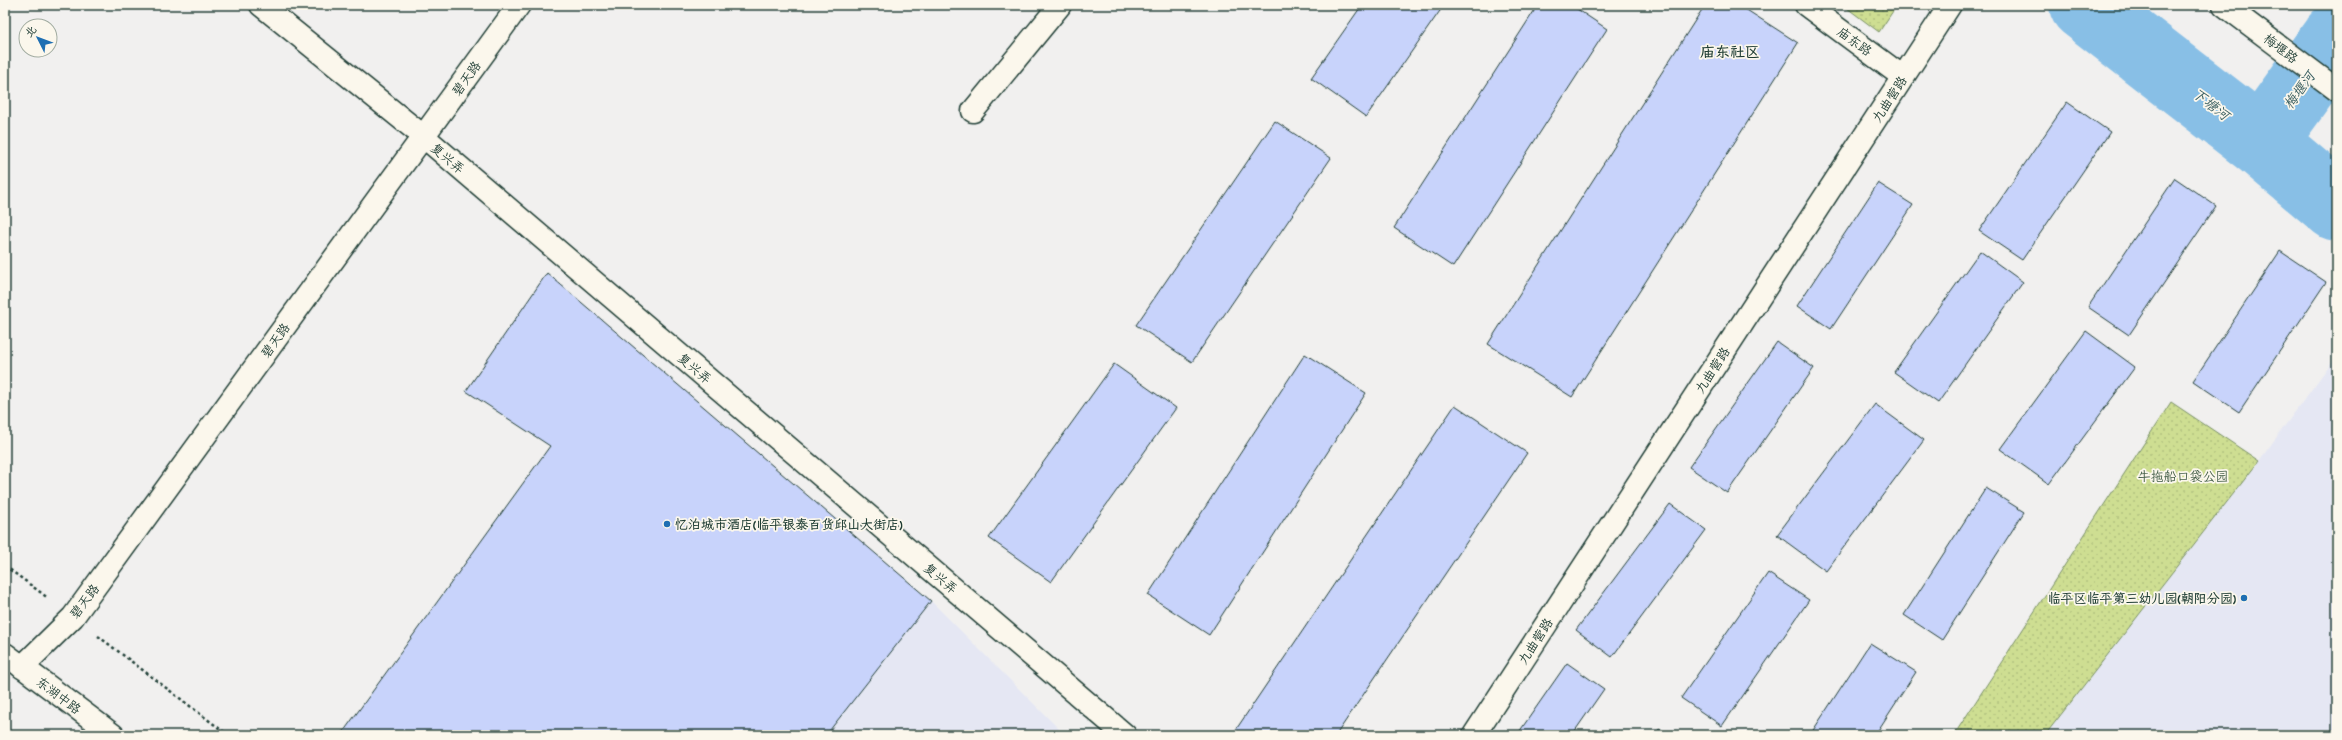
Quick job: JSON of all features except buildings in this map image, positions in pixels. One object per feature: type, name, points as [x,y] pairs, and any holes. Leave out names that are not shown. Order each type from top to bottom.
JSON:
[{"type":"street","name":"复兴弄","points":[[261,5],[423,136],[1125,735]]},
{"type":"street","name":"碧天路","points":[[13,661],[73,617],[519,5]]},
{"type":"street","points":[[973,111],[1060,5]]},
{"type":"street","name":"庙东路","points":[[1806,5],[1903,76]]},
{"type":"street","name":"九曲营路","points":[[1474,735],[1950,5]]},
{"type":"street","name":"梅堰路","points":[[2224,5],[2337,90]]},
{"type":"street","name":"东湖中路","points":[[13,661],[113,735]]},
{"type":"path","points":[[5,566],[228,735]]},
{"type":"shaded area","name":"临平区临平第三幼儿园(朝阳分园)","points":[[2337,355],[2337,735],[2045,735],[2259,461]]},
{"type":"shaded area","points":[[931,601],[1065,735],[826,735]]},
{"type":"green space","points":[[1843,5],[1897,5],[1879,32]]},
{"type":"green space","name":"牛拖船口袋公园","points":[[2171,402],[2259,461],[2045,735],[1954,735]]},
{"type":"waterway","name":"下塘河","points":[[2084,5],[2261,142],[2337,206]]},
{"type":"waterway","name":"梅堰河","points":[[2261,142],[2337,37]]},
{"type":"place","name":"忆泊城市酒店(临平银泰百货邱山大街店)","points":[[667,524]]},
{"type":"place","name":"临平区临平第三幼儿园(朝阳分园)","points":[[2244,598]]},
{"type":"district","name":"庙东社区","points":[[1730,52]]}]
